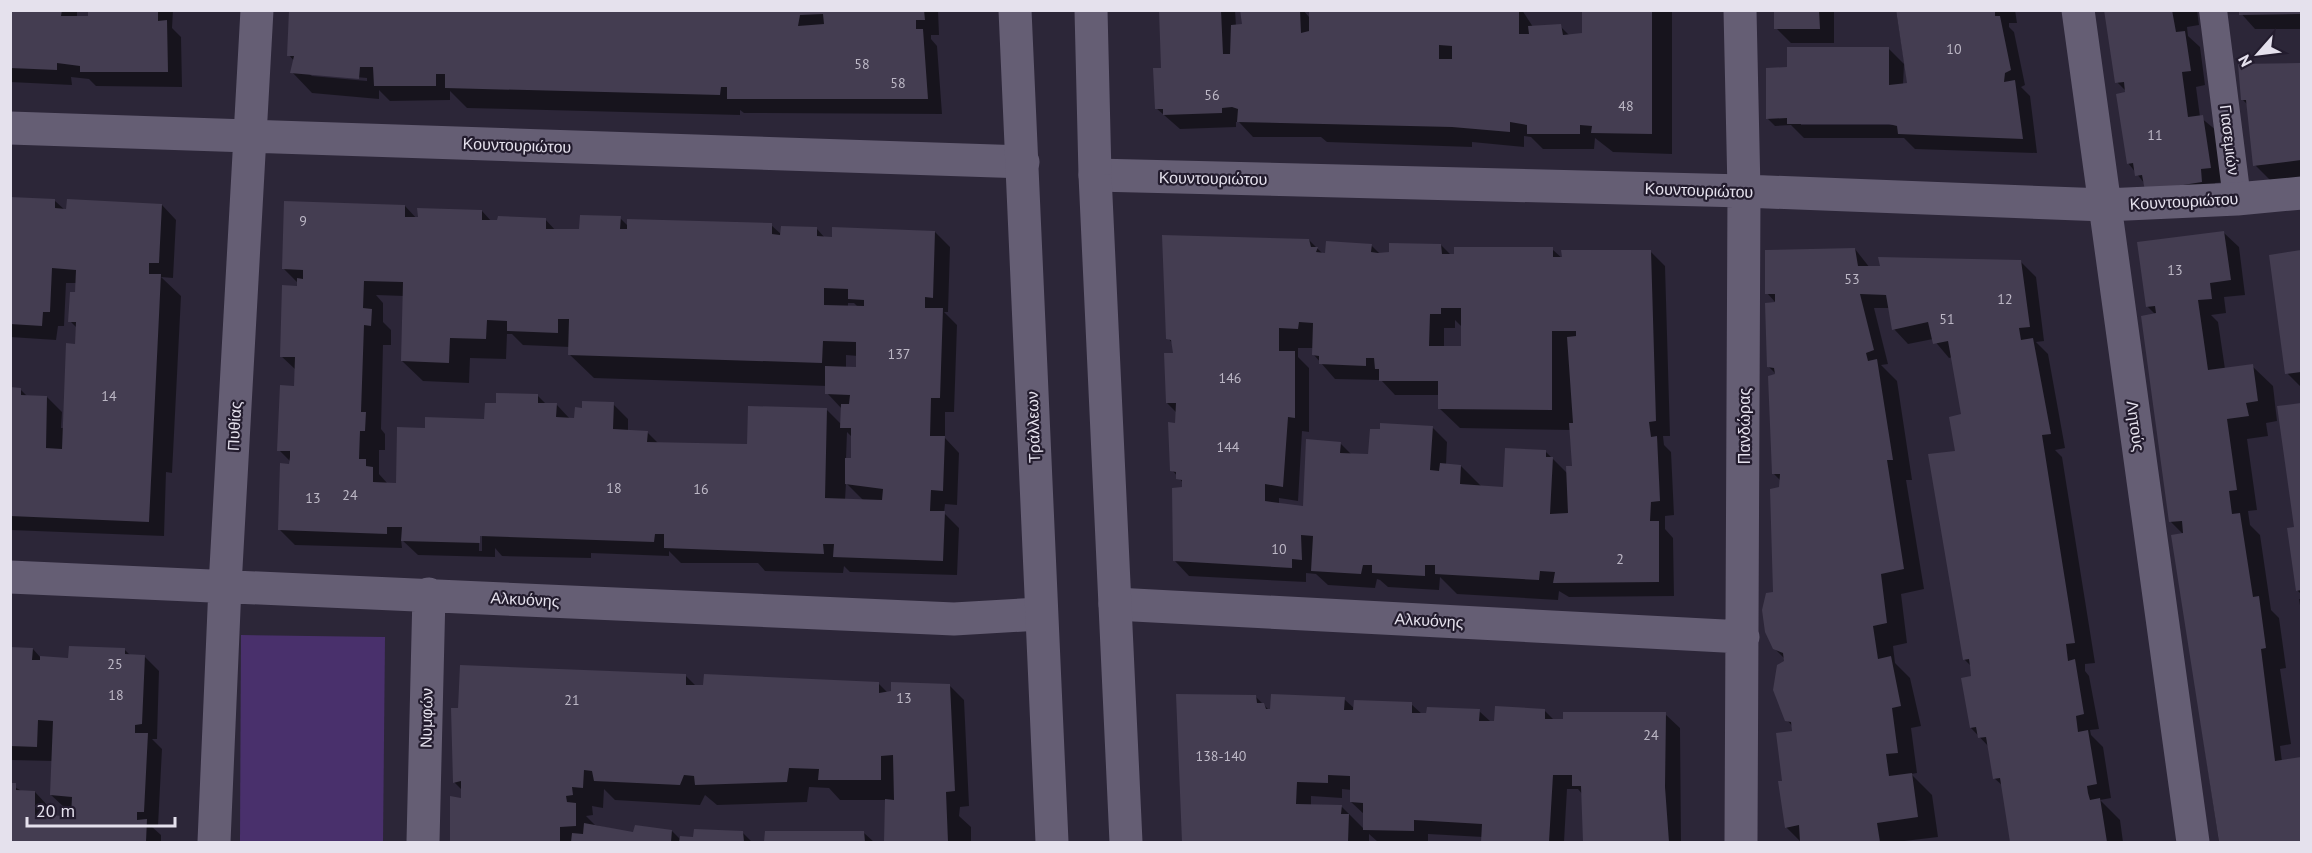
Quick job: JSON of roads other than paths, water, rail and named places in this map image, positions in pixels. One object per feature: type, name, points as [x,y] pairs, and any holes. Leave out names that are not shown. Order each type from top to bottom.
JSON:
[{"type":"street","name":"Πυθίας","points":[[214,843],[225,586],[257,10]]},
{"type":"street","name":"Τράλλεων","points":[[1015,10],[1040,614],[1052,843]]},
{"type":"street","points":[[1091,10],[1095,175],[1126,843]]},
{"type":"street","name":"Πανδώρας","points":[[1740,10],[1744,191],[1741,843]]},
{"type":"street","name":"Λητούς","points":[[2078,10],[2193,843]]},
{"type":"street","name":"Κουντουριώτου","points":[[10,128],[1023,162]]},
{"type":"street","name":"Κουντουριώτου","points":[[1095,175],[1744,191],[2105,205],[2237,199],[2301,193]]},
{"type":"street","name":"Αλκυόνης","points":[[10,577],[954,619],[1040,614]]},
{"type":"street","name":"Νυμφών","points":[[423,843],[429,594]]},
{"type":"street","name":"Αλκυόνης","points":[[1115,604],[1743,637]]},
{"type":"lane","name":"Γιασεμιών","points":[[2212,10],[2237,199]]}]
